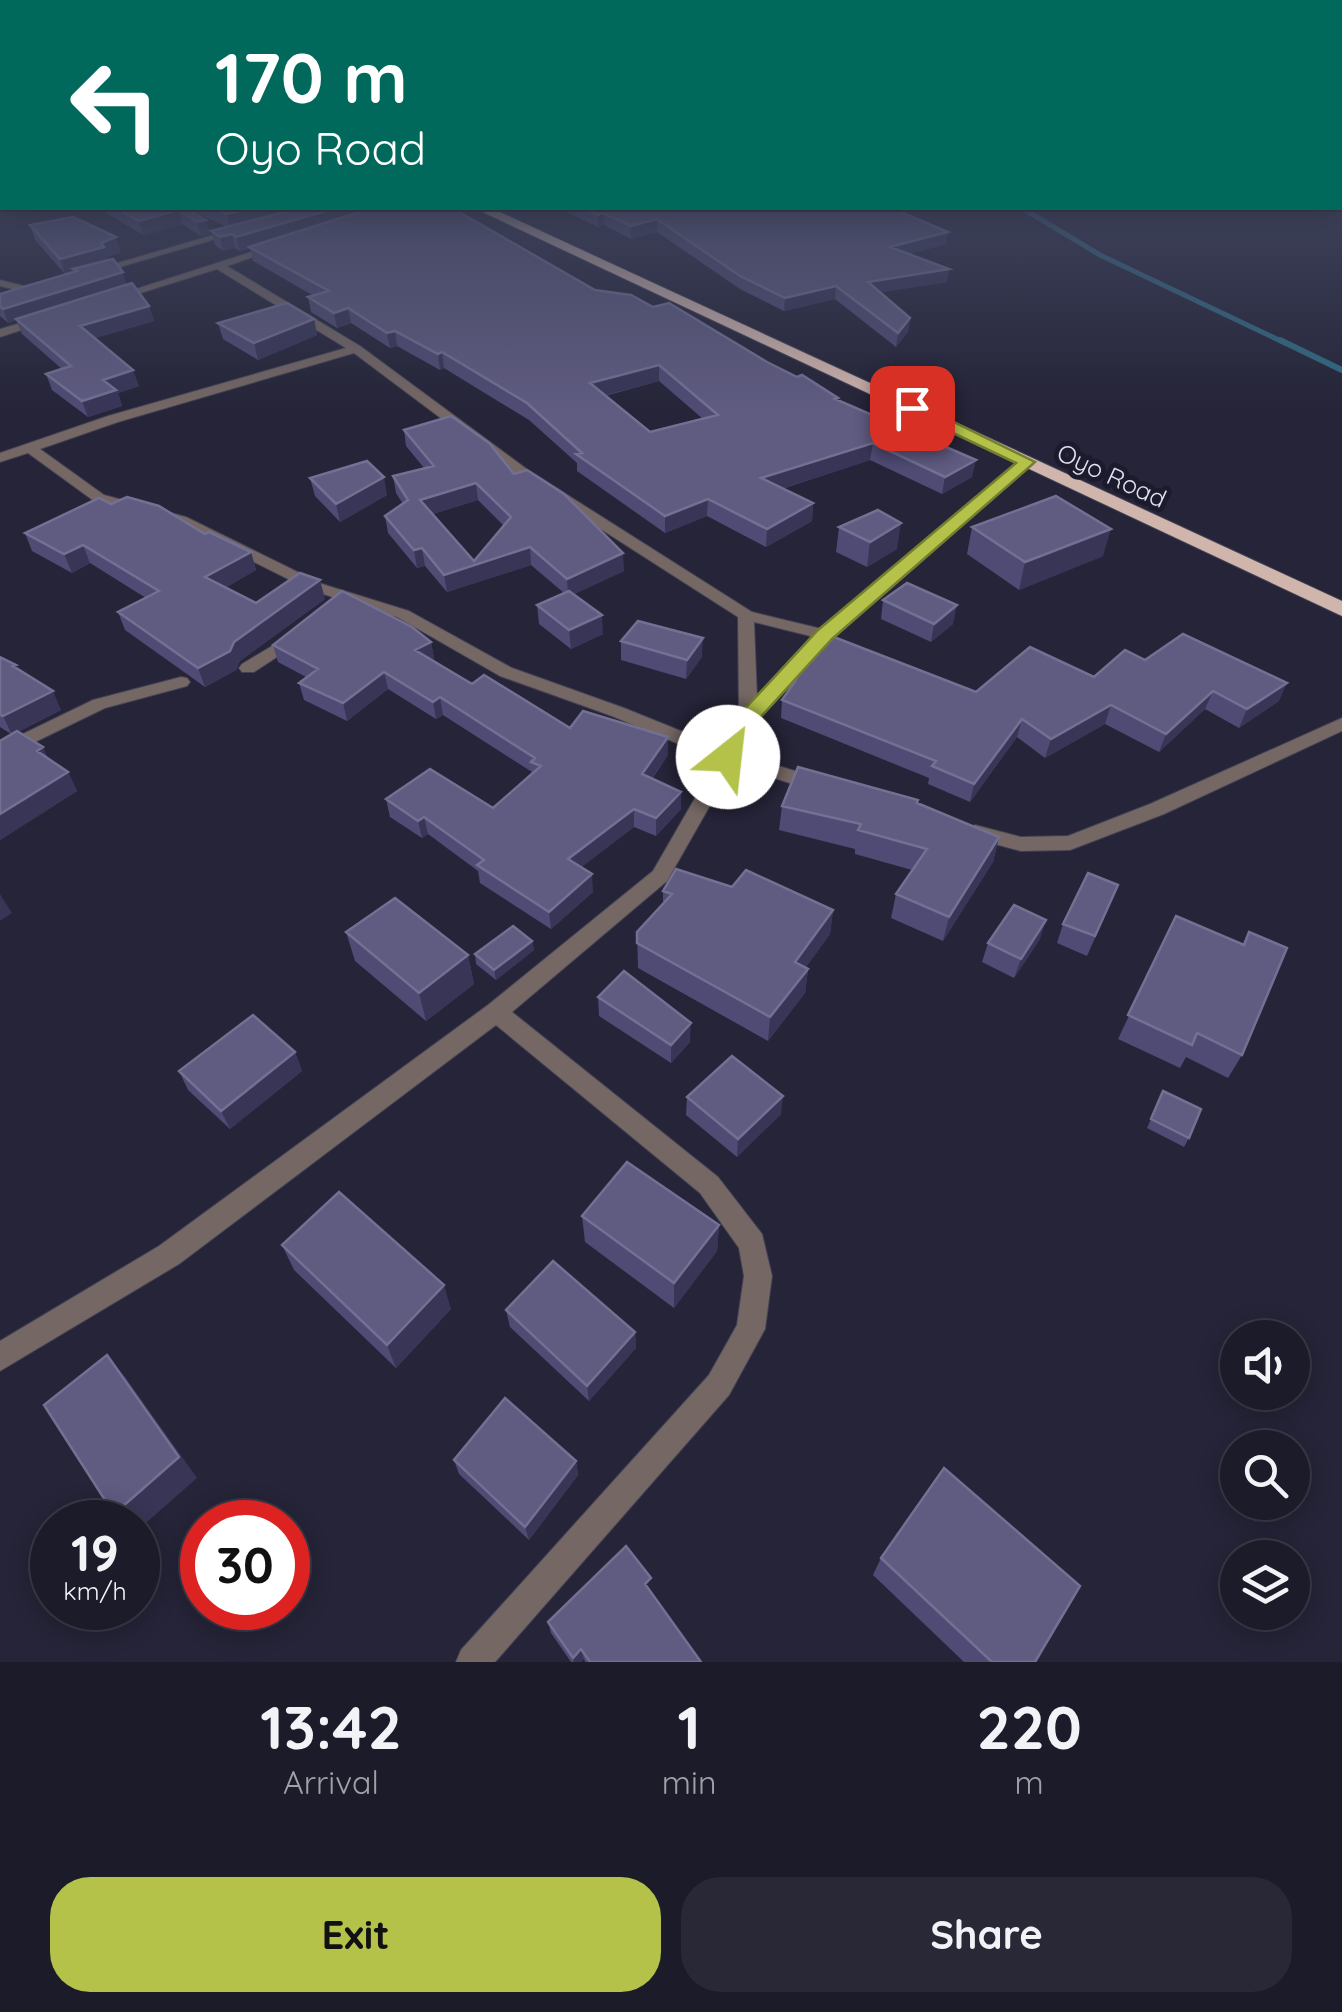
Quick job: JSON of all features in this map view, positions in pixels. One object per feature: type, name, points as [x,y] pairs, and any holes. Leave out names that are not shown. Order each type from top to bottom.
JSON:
[{"type":"highway","name":"Oyo Road","points":[[583,256],[1342,609]]},
{"type":"street","points":[[72,277],[151,256]]},
{"type":"street","points":[[104,301],[251,256]]},
{"type":"street","points":[[218,266],[356,350],[523,473],[746,614],[825,634]]},
{"type":"street","points":[[0,282],[24,289],[54,282]]},
{"type":"street","points":[[666,312],[687,304]]},
{"type":"street","points":[[0,333],[66,312]]},
{"type":"street","points":[[0,458],[113,419],[356,350]]},
{"type":"street","points":[[32,449],[99,498],[181,520],[316,587],[403,614],[506,672],[728,757],[840,792]]},
{"type":"street","points":[[0,1357],[169,1255],[496,1012],[660,876],[748,718],[825,634],[1027,462]]},
{"type":"street","points":[[248,668],[344,596]]},
{"type":"street","points":[[746,614],[748,718]]},
{"type":"street","points":[[0,753],[100,704],[182,682]]},
{"type":"street","points":[[950,825],[1020,844],[1070,842],[1174,801],[1342,724]]},
{"type":"street","points":[[473,1662],[719,1385],[750,1329],[758,1276],[752,1242],[708,1185],[496,1012]]},
{"type":"building","points":[[265,256],[535,256],[595,290],[631,295],[653,307],[669,303],[767,362],[797,377],[802,375],[838,398],[835,399],[976,460],[945,477],[873,443],[761,478],[813,503],[767,529],[708,499],[665,516],[576,454],[582,453],[527,403],[442,352],[438,354],[395,331],[387,333],[348,308],[334,313],[308,297],[329,291]],"holes":[[[659,365],[718,415],[650,432],[590,383]]]},
{"type":"building","points":[[710,256],[913,256],[949,269],[868,282],[910,318],[898,333],[836,286],[785,298],[740,276]]},
{"type":"building","points":[[113,259],[123,272],[3,309],[0,306],[0,294]]},
{"type":"building","points":[[132,283],[149,306],[80,326],[133,370],[103,380],[116,390],[82,401],[46,374],[71,366],[16,319]]},
{"type":"building","points":[[287,303],[314,319],[254,343],[218,323]]},
{"type":"building","points":[[451,416],[489,443],[514,474],[527,470],[564,494],[623,553],[567,579],[530,547],[444,575],[422,548],[414,550],[385,516],[408,500],[393,476],[434,466],[404,430]],"holes":[[[476,483],[511,517],[474,561],[420,500]]]},
{"type":"building","points":[[367,461],[384,477],[336,504],[310,478]]},
{"type":"building","points":[[1056,496],[1111,529],[1025,562],[972,527]]},
{"type":"building","points":[[127,497],[159,506],[205,534],[209,532],[251,552],[205,577],[256,603],[300,573],[320,580],[234,642],[230,651],[198,668],[118,612],[159,591],[83,545],[64,554],[25,533],[99,498],[111,504]]},
{"type":"building","points":[[878,510],[901,523],[870,542],[839,527]]},
{"type":"building","points":[[907,583],[957,605],[934,624],[883,600]]},
{"type":"building","points":[[342,591],[412,627],[431,642],[415,650],[472,684],[484,675],[570,728],[583,711],[668,737],[642,774],[681,792],[656,818],[634,809],[568,859],[592,874],[549,912],[477,865],[484,860],[424,817],[418,821],[386,799],[430,769],[493,808],[541,766],[531,762],[535,758],[440,697],[433,702],[384,672],[343,703],[299,683],[318,669],[273,645]]},
{"type":"building","points":[[569,591],[602,615],[569,630],[537,605]]},
{"type":"building","points":[[638,621],[703,638],[687,660],[621,641]]},
{"type":"building","points":[[826,634],[976,692],[1030,647],[1094,677],[1125,650],[1145,660],[1183,634],[1287,683],[1247,709],[1213,691],[1166,734],[1111,705],[1051,739],[1022,719],[974,784],[932,766],[936,761],[782,700],[796,680],[790,679]]},
{"type":"building","points":[[0,657],[16,665],[13,666],[53,691],[0,715]]},
{"type":"building","points":[[17,731],[43,747],[37,751],[68,772],[0,814],[0,741]]},
{"type":"building","points":[[798,767],[918,800],[917,803],[999,837],[949,917],[896,894],[927,849],[858,830],[861,824],[782,806]]},
{"type":"building","points":[[676,869],[732,887],[746,870],[833,910],[795,962],[808,969],[770,1017],[637,943],[637,932],[672,894],[663,891]]},
{"type":"building","points":[[1088,873],[1118,885],[1095,936],[1063,924]]},
{"type":"building","points":[[395,898],[468,955],[419,993],[346,932]]},
{"type":"building","points":[[1014,905],[1046,920],[1021,959],[988,943]]},
{"type":"building","points":[[1176,916],[1244,945],[1249,932],[1287,948],[1242,1055],[1197,1033],[1192,1045],[1128,1015]]},
{"type":"building","points":[[513,926],[532,941],[494,970],[475,954]]},
{"type":"building","points":[[624,971],[691,1023],[671,1045],[598,997]]},
{"type":"building","points":[[253,1015],[295,1052],[221,1111],[179,1071]]},
{"type":"building","points":[[732,1056],[783,1096],[738,1139],[687,1097]]},
{"type":"building","points":[[1163,1091],[1201,1109],[1189,1138],[1151,1119]]},
{"type":"building","points":[[627,1162],[719,1225],[674,1283],[582,1216]]},
{"type":"building","points":[[339,1192],[444,1285],[387,1345],[282,1245]]},
{"type":"building","points":[[553,1261],[635,1332],[587,1386],[506,1310]]},
{"type":"building","points":[[107,1355],[179,1457],[130,1500],[105,1500],[44,1405]]},
{"type":"building","points":[[505,1398],[576,1461],[525,1527],[454,1460]]},
{"type":"building","points":[[944,1468],[1080,1586],[1035,1662],[992,1662],[881,1558]]},
{"type":"building","points":[[626,1546],[651,1578],[645,1584],[701,1662],[590,1662],[581,1649],[573,1658],[548,1622]]},
{"type":"waterway","points":[[1101,256],[1285,343]]},
{"type":"waterway","points":[[1280,340],[1342,370]]},
{"type":"route","points":[[728,757],[748,718],[825,634],[1027,462],[912,408]]}]
